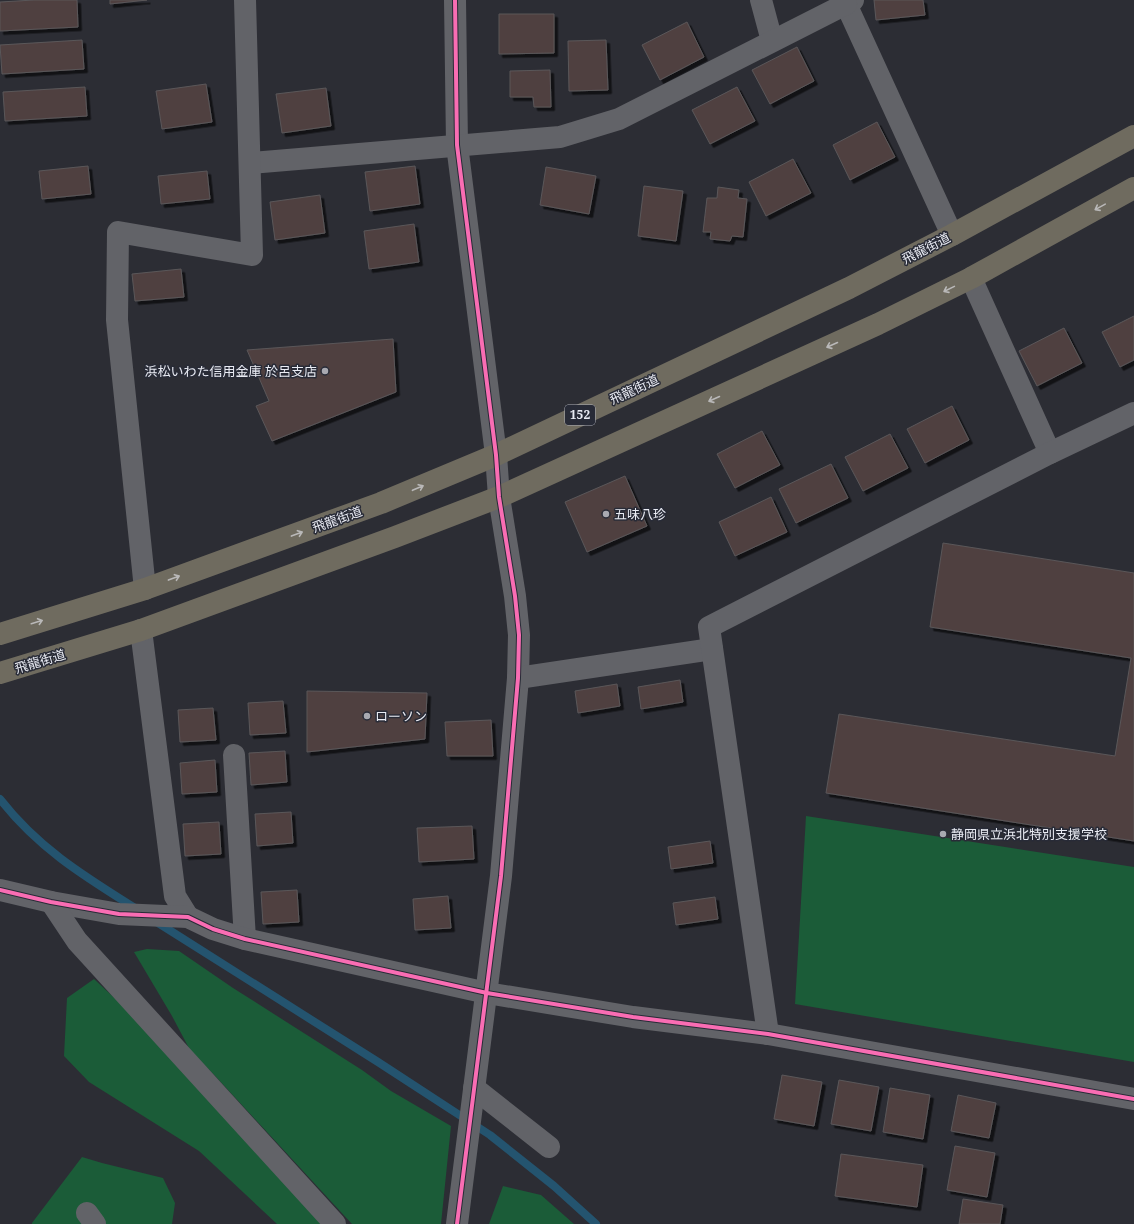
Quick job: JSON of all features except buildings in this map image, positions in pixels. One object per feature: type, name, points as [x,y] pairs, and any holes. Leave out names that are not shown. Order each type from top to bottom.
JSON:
[{"type":"highway","name":"飛龍街道","points":[[0,634],[145,588],[381,503],[496,455],[849,288],[952,235],[1134,136]]},
{"type":"highway","name":"飛龍街道","points":[[0,673],[141,630],[387,540],[499,497],[878,324],[971,278],[1134,188]]},
{"type":"street","points":[[145,588],[117,320],[118,232],[252,255],[245,0]]},
{"type":"street","points":[[455,0],[457,145],[496,455],[499,497],[515,596],[519,635],[518,678],[502,868],[457,1224]]},
{"type":"street","points":[[761,0],[772,41]]},
{"type":"street","points":[[250,163],[560,137],[619,119],[849,2],[952,235]]},
{"type":"street","points":[[971,278],[1050,453]]},
{"type":"street","points":[[768,1034],[709,627],[1050,453],[1134,413]]},
{"type":"street","points":[[141,630],[175,896],[182,917]]},
{"type":"street","points":[[518,678],[712,650]]},
{"type":"street","points":[[234,755],[246,939]]},
{"type":"street","points":[[0,890],[51,902],[119,914],[182,917],[213,929],[246,939],[487,993],[633,1017],[768,1034],[1134,1099]]},
{"type":"street","points":[[51,902],[77,941],[335,1224]]},
{"type":"street","points":[[473,1098],[549,1147]]},
{"type":"green space","points":[[806,816],[1134,867],[1134,1062],[795,1004]]},
{"type":"green space","points":[[147,949],[179,951],[233,988],[362,1070],[391,1091],[451,1126],[441,1224],[352,1224],[190,1050],[172,1016],[134,952]]},
{"type":"green space","points":[[94,979],[161,1041],[327,1224],[277,1224],[199,1151],[89,1082],[64,1056],[67,998]]},
{"type":"green space","points":[[82,1157],[163,1178],[175,1203],[172,1224],[32,1224]]},
{"type":"green space","points":[[503,1186],[541,1195],[574,1224],[489,1224]]},
{"type":"waterway","points":[[0,799],[46,847],[80,872],[135,908]]},
{"type":"waterway","points":[[155,921],[378,1062],[490,1135],[554,1186],[596,1224]]},
{"type":"cycle path","points":[[455,0],[457,145],[496,455],[499,497],[515,596],[519,635],[518,678],[501,876],[457,1224]]},
{"type":"cycle path","points":[[0,890],[51,902],[119,914],[188,917],[213,929],[245,939],[487,993],[633,1017],[768,1034],[1134,1099]]},
{"type":"place","name":"浜松いわた信用金庫 於呂支店","points":[[325,371]]},
{"type":"place","name":"五味八珍","points":[[606,514]]},
{"type":"place","name":"ローソン","points":[[367,716]]},
{"type":"place","name":"静岡県立浜北特別支援学校","points":[[943,834]]}]
